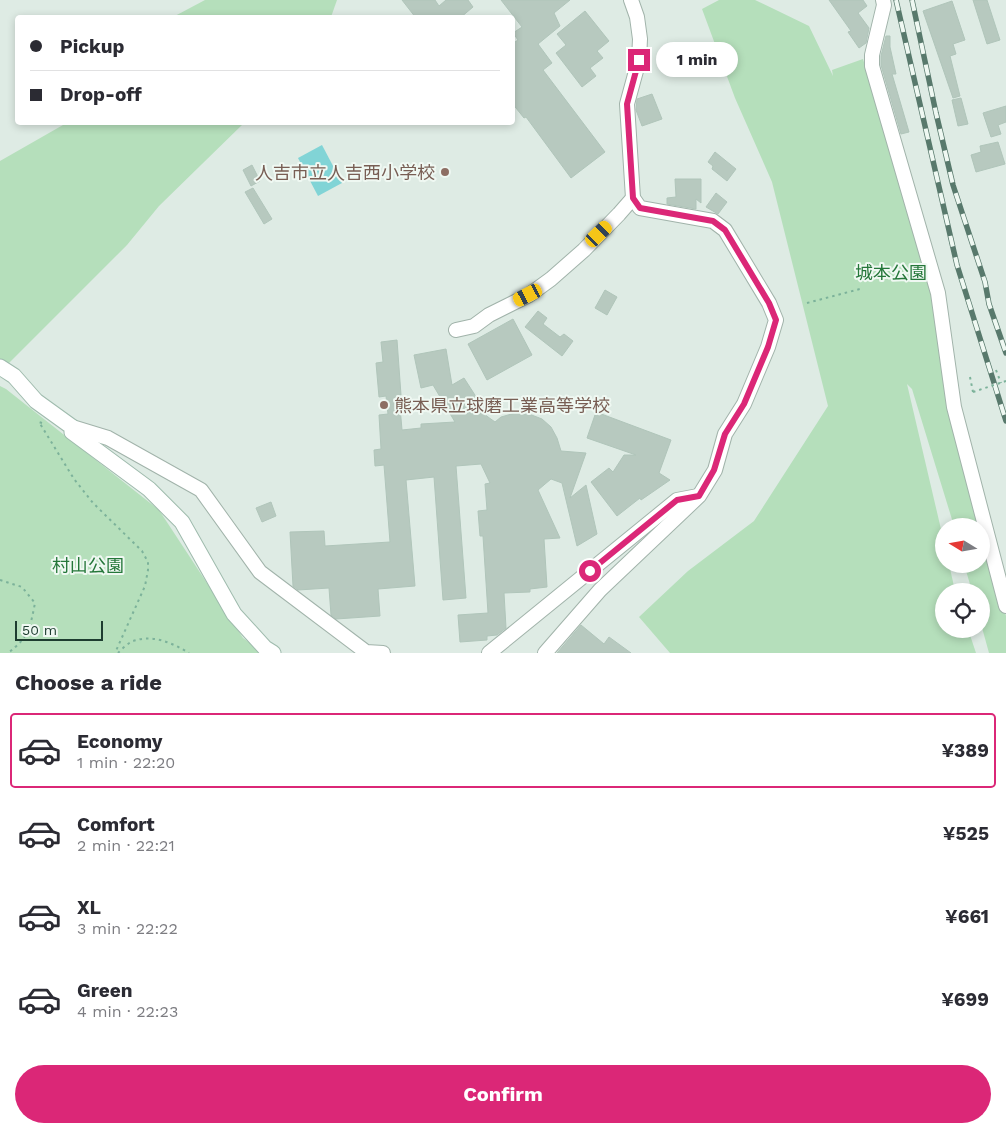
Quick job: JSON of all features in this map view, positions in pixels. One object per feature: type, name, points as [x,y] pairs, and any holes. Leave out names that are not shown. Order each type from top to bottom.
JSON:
[{"type":"street","points":[[545,653],[600,590],[699,496],[714,470],[725,434],[744,404],[768,347],[776,320],[769,303],[725,230],[713,221],[640,208],[633,198],[627,104],[639,60],[640,39],[637,17],[631,0]]},
{"type":"street","points":[[883,0],[884,5],[872,55],[872,66],[938,293],[954,407],[1006,606]]},
{"type":"street","points":[[456,330],[474,326],[489,315],[528,295],[551,279],[584,250],[633,198]]},
{"type":"street","points":[[0,367],[14,376],[36,401],[72,427],[108,438],[201,490],[260,572],[366,652],[383,653]]},
{"type":"street","points":[[72,427],[72,432],[149,489],[182,522],[234,614],[265,648],[273,653]]},
{"type":"street","points":[[489,653],[677,500],[699,496]]},
{"type":"path","points":[[807,303],[860,289]]},
{"type":"path","points":[[996,370],[1001,383]]},
{"type":"path","points":[[970,377],[973,392],[1006,381]]},
{"type":"path","points":[[47,424],[39,422],[74,479],[93,503],[142,551],[148,562],[145,586],[116,653]]},
{"type":"path","points":[[0,580],[22,587],[35,603],[31,624],[22,642],[8,653]]},
{"type":"path","points":[[116,653],[132,642],[150,638],[170,642],[189,653]]},
{"type":"green space","points":[[205,0],[337,0],[332,15],[177,15]]},
{"type":"green space","name":"城本公園","points":[[719,0],[755,0],[809,26],[833,76],[832,70],[863,59],[927,271],[940,333],[945,390],[980,518],[952,518],[912,389],[907,384],[938,518],[935,518],[935,573],[951,573],[953,583],[935,583],[935,638],[971,638],[976,653],[670,653],[639,617],[688,571],[754,521],[828,406],[772,182],[735,98],[702,9]]},
{"type":"green space","points":[[63,125],[242,125],[159,206],[127,245],[0,372],[0,161]]},
{"type":"green space","name":"村山公園","points":[[0,386],[159,510],[243,638],[264,653],[0,653]]},
{"type":"green space","points":[[990,557],[1006,616],[1006,653],[989,653],[985,638],[990,638],[990,583],[970,583],[967,573],[990,573]]},
{"type":"water","points":[[322,145],[342,183],[318,196],[298,158]]},
{"type":"building","points":[[402,0],[435,0],[439,6],[446,0],[468,0],[473,7],[464,15],[414,15]]},
{"type":"building","points":[[501,0],[570,0],[554,13],[560,26],[538,44],[552,63],[543,70],[605,152],[571,178],[526,117],[524,118],[515,107],[515,42],[518,40],[515,32],[522,27],[515,18],[515,15],[513,15]]},
{"type":"building","points":[[829,0],[863,0],[867,6],[858,13],[869,28],[866,43],[859,48],[848,32],[851,31]]},
{"type":"building","points":[[973,0],[987,0],[1000,40],[987,44]]},
{"type":"building","points":[[952,1],[965,40],[953,44],[956,54],[950,56],[960,96],[953,98],[923,11]]},
{"type":"building","points":[[585,11],[609,41],[597,51],[603,58],[590,68],[596,76],[582,87],[556,53],[566,45],[557,34]]},
{"type":"building","points":[[886,36],[890,36],[890,47],[896,74],[892,74],[909,132],[901,134],[881,65],[881,56]]},
{"type":"building","points":[[652,94],[662,119],[642,126],[636,110],[637,99]]},
{"type":"building","points":[[961,98],[968,124],[958,126],[952,100]]},
{"type":"building","points":[[1006,106],[1006,122],[998,125],[1001,134],[991,137],[983,113]]},
{"type":"building","points":[[998,142],[1005,164],[976,172],[971,155],[981,152],[980,146]]},
{"type":"building","points":[[715,152],[736,169],[727,181],[712,169],[713,166],[708,162]]},
{"type":"building","points":[[252,165],[260,181],[251,186],[243,170]]},
{"type":"building","points":[[675,179],[701,179],[701,203],[696,199],[696,209],[667,204],[667,198],[676,197]]},
{"type":"building","points":[[253,188],[272,219],[264,224],[245,192]]},
{"type":"building","points":[[716,193],[727,202],[718,214],[706,207]]},
{"type":"building","points":[[605,290],[617,297],[607,315],[595,308]]},
{"type":"building","points":[[538,311],[547,318],[543,324],[560,337],[564,334],[573,341],[562,356],[525,327]]},
{"type":"building","points":[[513,319],[532,355],[487,380],[468,344]]},
{"type":"building","points":[[397,340],[402,430],[421,428],[421,424],[455,422],[433,385],[421,388],[414,355],[446,349],[452,385],[464,378],[482,406],[477,409],[495,422],[501,417],[515,413],[529,414],[542,419],[551,427],[561,451],[586,453],[570,498],[586,485],[597,534],[577,546],[562,483],[551,479],[538,490],[560,538],[544,539],[547,587],[530,589],[530,592],[504,593],[506,628],[497,635],[487,636],[487,640],[460,642],[458,615],[488,613],[483,536],[480,536],[478,511],[487,510],[485,484],[490,483],[481,464],[456,466],[466,598],[443,600],[434,477],[406,480],[415,586],[378,589],[380,616],[336,619],[331,615],[329,588],[298,590],[293,586],[290,532],[324,531],[325,546],[390,542],[384,465],[375,466],[374,450],[381,449],[379,415],[388,414],[386,396],[379,397],[376,363],[383,362],[381,342]]},
{"type":"building","points":[[596,412],[671,440],[659,473],[670,480],[641,500],[640,498],[617,516],[591,482],[609,468],[613,472],[624,455],[636,455],[587,438]]},
{"type":"building","points":[[271,502],[276,516],[262,522],[256,508]]},
{"type":"building","points":[[581,625],[604,644],[609,637],[631,653],[557,653]]},
{"type":"railway","points":[[896,0],[957,265],[1006,421]]},
{"type":"railway","points":[[912,0],[953,185],[1006,353]]},
{"type":"place","name":"人吉市立人吉西小学校","points":[[445,172]]},
{"type":"place","name":"熊本県立球磨工業高等学校","points":[[384,405]]},
{"type":"route","points":[[590,571],[677,500],[699,496],[714,470],[725,434],[744,404],[768,347],[776,320],[769,303],[725,230],[713,221],[640,208],[633,198],[627,104],[639,60]]}]
